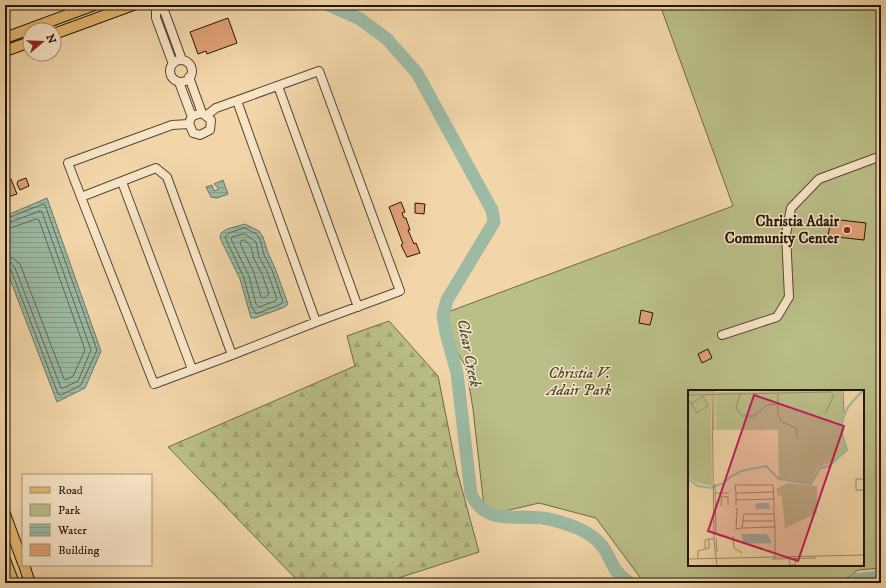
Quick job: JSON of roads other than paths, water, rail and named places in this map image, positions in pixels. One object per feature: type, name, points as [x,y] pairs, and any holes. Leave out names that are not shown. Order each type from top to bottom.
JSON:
[{"type":"main road","points":[[5,38],[94,5]]},
{"type":"main road","points":[[62,31],[133,5]]},
{"type":"main road","points":[[5,51],[22,45]]},
{"type":"main road","points":[[5,514],[22,561]]},
{"type":"main road","points":[[5,560],[14,583]]},
{"type":"main road","points":[[24,566],[30,583]]},
{"type":"street","points":[[157,5],[165,13],[182,60]]},
{"type":"street","points":[[157,5],[156,18],[173,64]]},
{"type":"street","points":[[182,60],[187,62],[191,67],[190,77],[205,114],[211,120],[211,127],[204,135],[193,133],[179,82],[171,76],[170,69],[173,64],[182,60]]},
{"type":"street","points":[[319,71],[400,291],[154,384],[68,163],[172,125],[190,120],[195,114],[205,114],[216,108],[319,71]]},
{"type":"street","points":[[179,82],[190,77]]},
{"type":"street","points":[[278,86],[358,306]]},
{"type":"street","points":[[237,101],[316,322]]},
{"type":"street","points":[[722,335],[777,317],[789,297],[786,234],[791,208],[819,179],[881,156]]},
{"type":"street","points":[[81,198],[156,168],[166,177],[232,355]]},
{"type":"street","points":[[122,182],[192,369]]},
{"type":"water","points":[[223,180],[228,194],[217,198],[211,197],[206,187],[212,185],[214,191],[219,189],[214,184]]},
{"type":"water","points":[[47,198],[101,351],[85,388],[57,402],[5,266],[5,216]]},
{"type":"water","points":[[245,224],[259,231],[263,237],[288,304],[285,307],[255,318],[251,318],[240,279],[220,238],[221,233],[227,229]]},
{"type":"waterway","name":"Clear Creek","points":[[329,5],[360,19],[387,39],[417,73],[492,210],[494,222],[447,300],[443,315],[446,333],[457,373],[471,494],[478,505],[487,512],[497,516],[542,518],[580,529],[598,541],[603,547],[616,571],[630,583]]},
{"type":"waterway","name":"Clear Creek","points":[[852,583],[855,580],[881,577]]},
{"type":"place","name":"Christia Adair Community Center","points":[[847,230]]},
{"type":"park label","name":"Christia V. Adair Park","points":[[579,382]]}]
